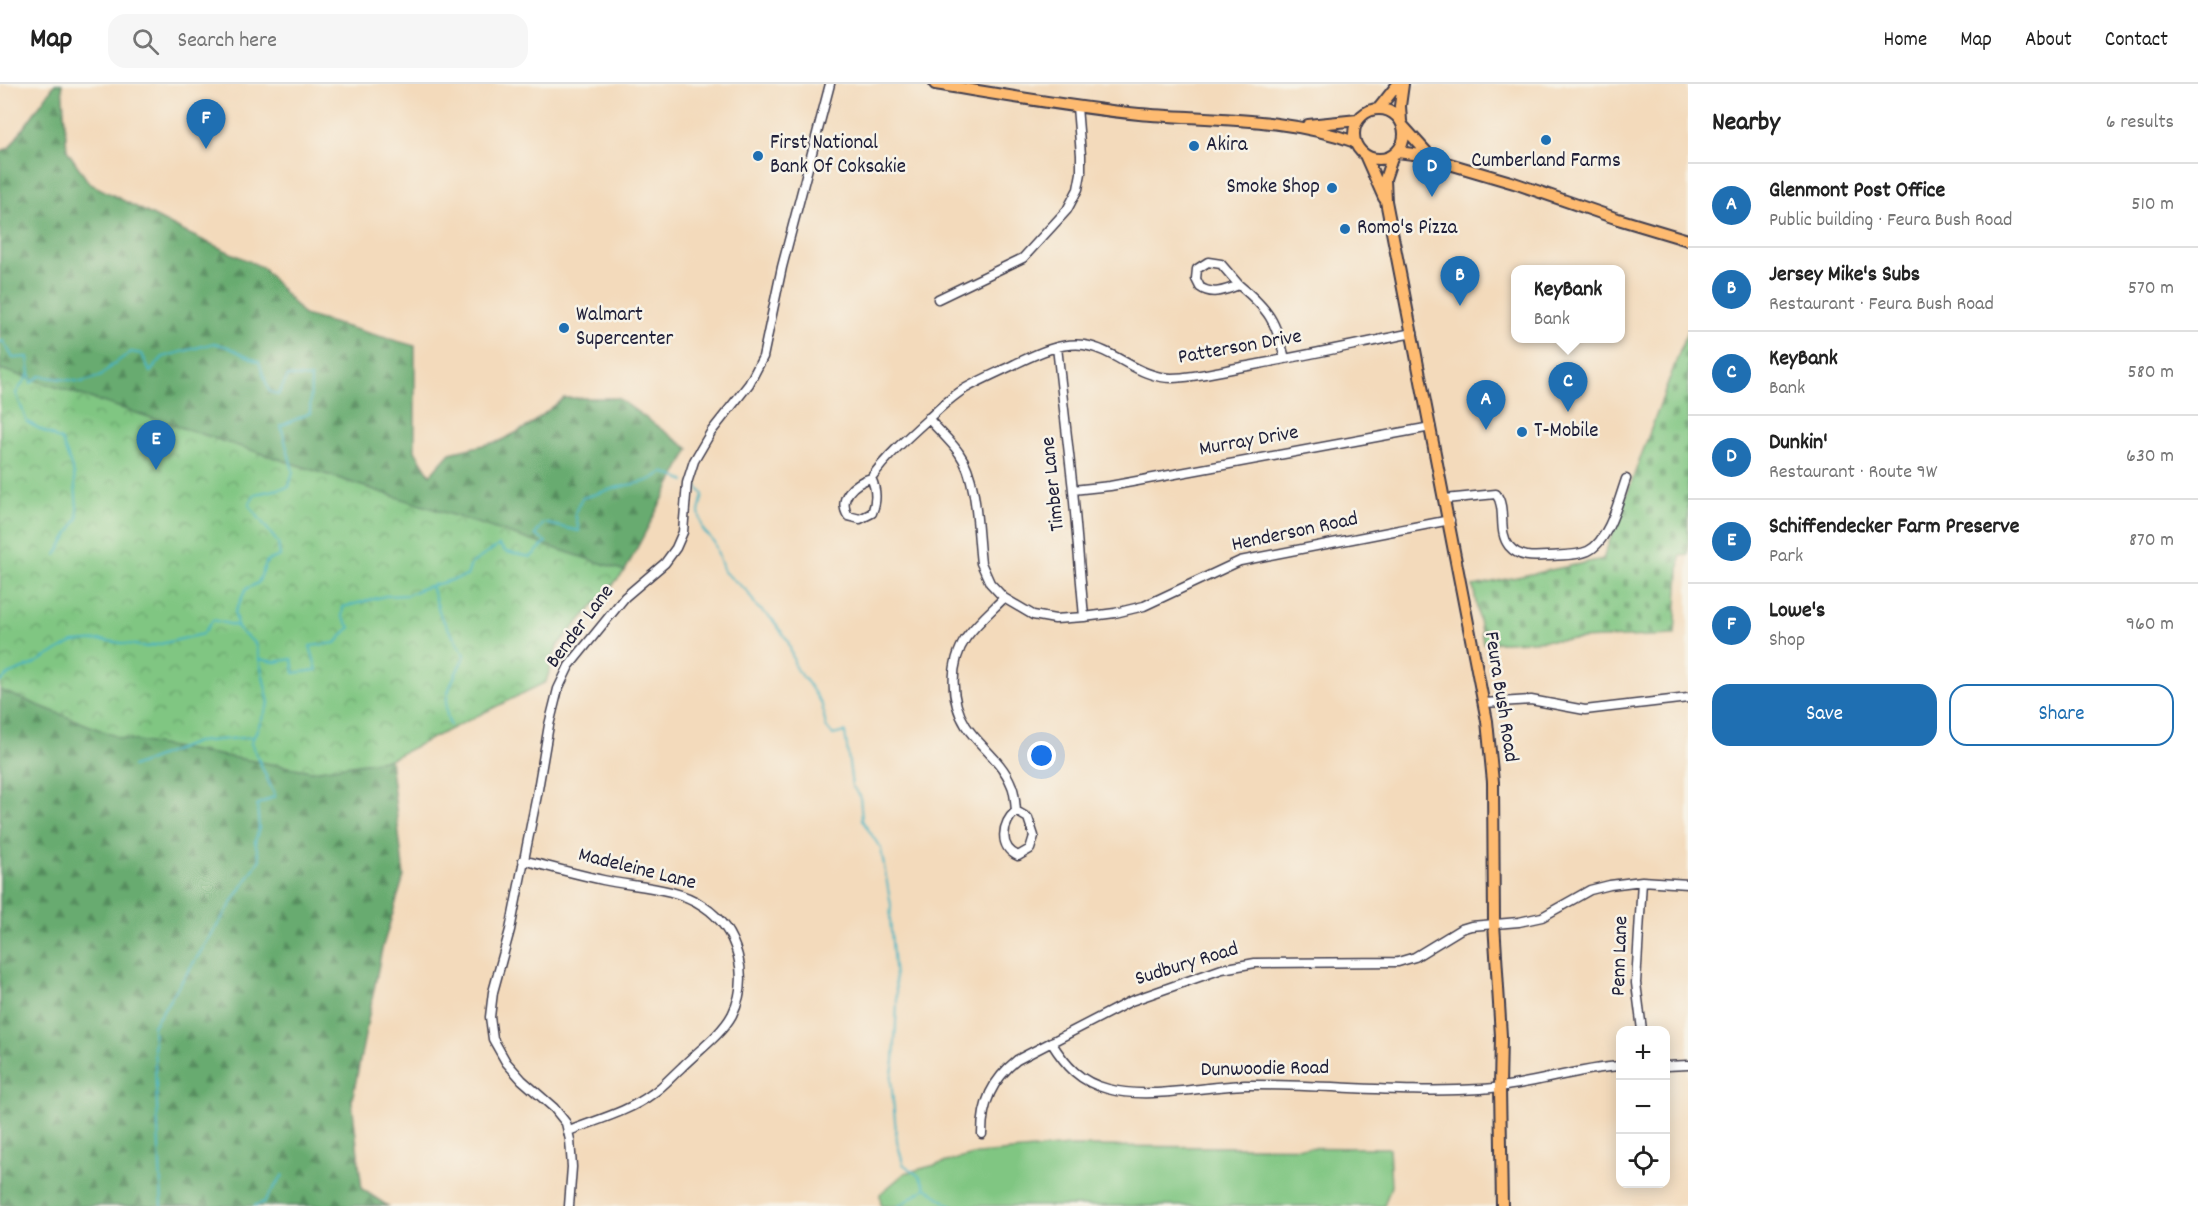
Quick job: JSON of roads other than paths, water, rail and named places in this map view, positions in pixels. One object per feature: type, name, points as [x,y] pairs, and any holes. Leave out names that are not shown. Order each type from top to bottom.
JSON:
[{"type":"main road","points":[[935,84],[1077,107],[1296,126],[1355,142],[1365,154],[1378,159],[1395,153],[1430,156],[1688,240]]},
{"type":"main road","points":[[1355,142],[1355,127],[1358,120],[1364,114],[1379,108],[1398,84]]},
{"type":"main road","points":[[1395,153],[1404,140],[1400,106],[1403,84]]},
{"type":"main road","points":[[1379,108],[1392,112],[1430,156]]},
{"type":"main road","points":[[1296,126],[1358,120]]},
{"type":"main road","name":"Feura Bush Road","points":[[1395,153],[1385,179],[1386,201],[1484,703],[1493,782],[1494,923],[1501,1036],[1502,1206]]},
{"type":"main road","name":"Feura Bush Road","points":[[1365,154],[1386,201]]},
{"type":"street","name":"Bender Lane","points":[[569,1206],[573,1177],[569,1131],[566,1123],[558,1111],[510,1068],[498,1049],[491,1029],[490,1010],[524,860],[549,725],[561,680],[569,666],[619,604],[666,563],[676,548],[682,532],[687,483],[694,461],[711,432],[749,384],[763,357],[789,242],[804,188],[806,171],[830,84]]},
{"type":"street","points":[[938,299],[1023,258],[1067,210],[1078,189],[1081,173],[1082,156],[1077,107]]},
{"type":"street","points":[[1239,285],[1215,292],[1203,290],[1197,284],[1197,269],[1204,263],[1219,263],[1268,312],[1280,337],[1286,359]]},
{"type":"street","name":"Patterson Drive","points":[[871,478],[876,498],[872,513],[860,519],[848,516],[844,505],[848,493],[860,483],[871,478],[884,460],[940,407],[965,388],[1057,347],[1085,345],[1102,350],[1142,372],[1169,378],[1188,377],[1286,359],[1413,333]]},
{"type":"street","name":"Timber Lane","points":[[1057,347],[1084,617]]},
{"type":"street","name":"Henderson Road","points":[[928,418],[960,454],[966,467],[981,563],[990,583],[1004,598],[1033,615],[1055,619],[1115,613],[1144,606],[1240,561],[1450,520]]},
{"type":"street","name":"Murray Drive","points":[[1073,490],[1110,486],[1431,427]]},
{"type":"street","points":[[1445,499],[1496,494],[1500,502],[1505,540],[1518,553],[1532,557],[1580,553],[1591,549],[1604,535],[1626,479]]},
{"type":"street","points":[[1004,598],[965,640],[956,662],[953,687],[956,707],[966,726],[1012,784],[1016,811]]},
{"type":"street","points":[[1484,703],[1531,700],[1585,710],[1688,698]]},
{"type":"street","points":[[1016,811],[1028,818],[1035,836],[1030,849],[1018,856],[1007,848],[1004,836],[1007,821],[1016,811]]},
{"type":"street","name":"Madeleine Lane","points":[[524,860],[685,896],[703,905],[721,923],[735,947],[740,966],[741,984],[737,1002],[731,1016],[720,1031],[653,1094],[636,1104],[569,1131]]},
{"type":"street","name":"Sudbury Road","points":[[982,1134],[984,1106],[998,1080],[1017,1060],[1131,1001],[1222,969],[1255,963],[1398,962],[1415,957],[1461,929],[1494,923],[1519,922],[1542,916],[1590,890],[1642,881],[1688,884]]},
{"type":"street","name":"Penn Lane","points":[[1641,1026],[1636,983],[1642,881]]},
{"type":"street","name":"Dunwoodie Road","points":[[1051,1042],[1063,1062],[1073,1072],[1094,1085],[1110,1090],[1132,1092],[1169,1092],[1244,1085],[1454,1090],[1500,1088],[1616,1067]]},
{"type":"street","points":[[1670,1065],[1688,1065]]},
{"type":"waterway","points":[[0,342],[3,341],[13,358],[28,357],[31,383],[40,376],[82,382],[101,376],[131,352],[142,354],[150,372],[163,357],[214,343],[259,362],[269,391],[278,395],[288,376],[311,378],[310,413],[281,426],[293,471],[289,487],[255,494],[249,505],[278,543],[280,556],[267,561],[258,583],[246,589],[235,612],[237,626],[255,643],[259,659],[275,662],[292,659],[294,673],[317,670],[310,646],[336,643],[350,627],[342,617],[343,607],[385,596],[407,595],[423,588],[467,576],[471,564],[499,545],[506,552],[531,557],[546,542],[535,535],[544,523],[579,531],[575,513],[582,498],[646,481],[663,472],[685,481]]},
{"type":"waterway","points":[[29,374],[16,393],[27,422],[62,441],[74,474],[78,518],[56,555]]},
{"type":"waterway","points":[[691,483],[695,484],[703,494],[699,512],[703,530],[714,542],[724,572],[747,591],[757,607],[772,619],[788,641],[796,669],[822,705],[826,727],[833,735],[845,732],[852,786],[860,796],[862,820],[881,849],[891,905],[890,919],[897,1003],[891,1080],[897,1141],[903,1164],[919,1176],[926,1188],[899,1206]]},
{"type":"waterway","points":[[431,586],[441,617],[465,655],[447,697],[446,706],[450,725]]},
{"type":"waterway","points":[[0,682],[10,674],[30,666],[73,642],[102,640],[147,647],[203,634],[213,620],[237,626]]},
{"type":"waterway","points":[[162,1206],[153,1026],[260,859],[255,842],[259,828],[257,805],[275,796],[251,743],[269,703],[259,659]]},
{"type":"waterway","points":[[132,767],[196,742],[253,737]]},
{"type":"waterway","points":[[254,1206],[264,1202],[283,1175]]},
{"type":"waterway","points":[[927,1189],[952,1206]]},
{"type":"place","name":"Cumberland Farms","points":[[1546,140]]},
{"type":"place","name":"Akira","points":[[1194,146]]},
{"type":"place","name":"Lowe's","points":[[206,149]]},
{"type":"place","name":"First National Bank Of Coksakie","points":[[758,156]]},
{"type":"place","name":"Smoke Shop","points":[[1332,188]]},
{"type":"place","name":"Dunkin'","points":[[1432,197]]},
{"type":"place","name":"Romo's Pizza","points":[[1345,229]]},
{"type":"place","name":"Jersey Mike's Subs","points":[[1460,306]]},
{"type":"place","name":"Walmart Supercenter","points":[[564,328]]},
{"type":"place","name":"KeyBank","points":[[1568,412]]},
{"type":"place","name":"Glenmont Post Office","points":[[1486,430]]},
{"type":"place","name":"T-Mobile","points":[[1522,432]]},
{"type":"place","name":"Schiffendecker Farm Preserve","points":[[156,470]]}]
